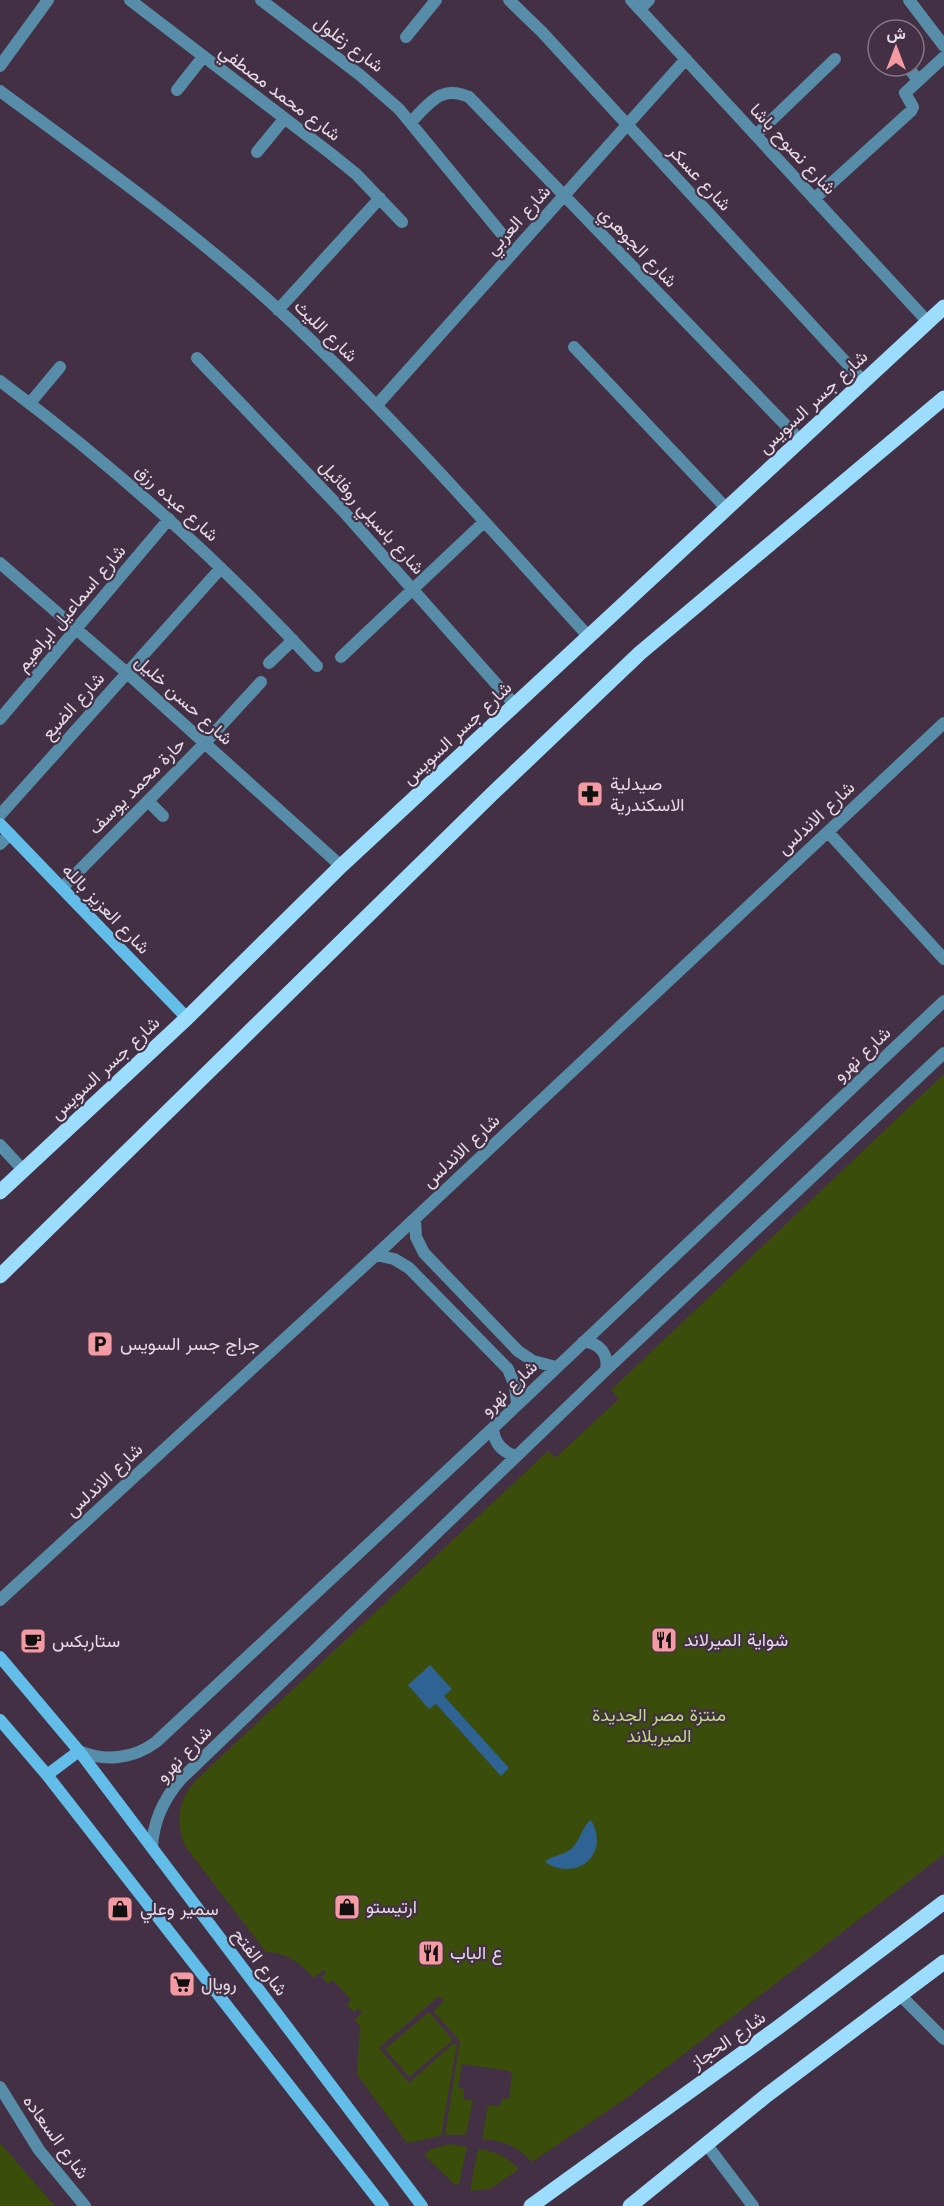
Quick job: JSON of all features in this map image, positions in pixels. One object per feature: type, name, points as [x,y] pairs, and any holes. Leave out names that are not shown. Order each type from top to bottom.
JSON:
[{"type":"main road","name":"شارع جسر السويس","points":[[0,1192],[187,1018],[341,866],[944,307]]},
{"type":"main road","points":[[0,1276],[493,793],[640,653],[944,398]]},
{"type":"main road","name":"شارع العزيز بالله","points":[[0,824],[187,1018]]},
{"type":"main road","name":"شارع الفتح","points":[[0,1657],[79,1751],[420,2205]]},
{"type":"main road","points":[[0,1720],[47,1775],[383,2206]]},
{"type":"main road","points":[[47,1775],[79,1751]]},
{"type":"main road","name":"شارع الحجاز","points":[[531,2206],[776,2030],[944,1902]]},
{"type":"main road","points":[[630,2206],[767,2095],[944,1962]]},
{"type":"street","points":[[0,66],[48,0]]},
{"type":"street","name":"شارع محمد مصطفي","points":[[129,0],[356,174],[402,222]]},
{"type":"street","name":"شارع زغلول","points":[[261,0],[374,86],[411,122],[501,233]]},
{"type":"street","points":[[405,37],[435,0]]},
{"type":"street","name":"شارع عسكر","points":[[509,0],[542,32],[864,382]]},
{"type":"street","points":[[636,5],[649,0]]},
{"type":"street","points":[[909,0],[944,46]]},
{"type":"street","name":"شارع نصوح باشا","points":[[636,5],[928,322]]},
{"type":"street","points":[[177,90],[203,57]]},
{"type":"street","points":[[814,199],[911,111],[912,107],[905,94],[944,57]]},
{"type":"street","name":"شارع العربي","points":[[377,405],[686,59]]},
{"type":"street","points":[[756,135],[835,59]]},
{"type":"street","name":"شارع الليث","points":[[0,91],[184,230],[278,310],[377,405],[589,637]]},
{"type":"street","name":"شارع الجوهري","points":[[411,122],[435,98],[443,94],[461,94],[469,98],[801,441]]},
{"type":"street","points":[[257,152],[284,119]]},
{"type":"street","points":[[278,310],[380,198]]},
{"type":"street","points":[[574,347],[727,509]]},
{"type":"street","name":"شارع باسيلي روفائيل","points":[[197,358],[297,462],[515,705]]},
{"type":"street","points":[[30,403],[60,367]]},
{"type":"street","name":"شارع عبده رزق","points":[[0,381],[108,466],[169,519],[221,568],[317,666]]},
{"type":"street","name":"شارع اسماعيل ابراهيم","points":[[0,719],[169,519]]},
{"type":"street","points":[[341,657],[484,522]]},
{"type":"street","name":"شارع حسن خليل","points":[[0,563],[78,629],[341,866]]},
{"type":"street","name":"شارع الضبع","points":[[0,815],[221,568]]},
{"type":"street","points":[[269,663],[293,640]]},
{"type":"street","name":"حارة محمد يوسف","points":[[62,888],[205,743],[261,682]]},
{"type":"street","name":"شارع الاندلس","points":[[0,1600],[376,1256],[944,723]]},
{"type":"street","points":[[148,801],[163,816]]},
{"type":"street","points":[[828,832],[944,959]]},
{"type":"street","points":[[0,844],[10,834]]},
{"type":"street","name":"شارع نهرو","points":[[79,1751],[100,1757],[122,1756],[137,1753],[156,1742],[493,1428],[944,1001]]},
{"type":"street","name":"شارع نهرو","points":[[152,1848],[153,1833],[160,1812],[170,1792],[180,1780],[606,1370],[944,1053]]},
{"type":"street","points":[[0,1145],[24,1172]]},
{"type":"street","points":[[415,1219],[416,1237],[424,1253],[513,1347],[533,1361],[556,1367]]},
{"type":"street","points":[[376,1256],[393,1259],[410,1268],[500,1360],[513,1380],[517,1404]]},
{"type":"street","points":[[583,1342],[593,1344],[602,1350],[607,1359],[606,1370]]},
{"type":"street","points":[[493,1428],[494,1438],[499,1446],[507,1453],[516,1456]]},
{"type":"street","points":[[901,1996],[944,2039]]},
{"type":"street","name":"شارع السعاده","points":[[0,2087],[39,2150],[85,2206]]},
{"type":"street","points":[[707,2145],[753,2206]]},
{"type":"green space","name":"منتزة مصر الجديدة الميريلاند","points":[[944,1074],[944,1854],[628,2097],[532,2162],[510,2145],[482,2139],[488,2105],[501,2106],[502,2098],[509,2099],[512,2075],[510,2071],[462,2064],[458,2088],[464,2089],[463,2099],[473,2100],[466,2135],[445,2135],[460,2041],[433,2011],[444,2001],[439,1996],[379,2048],[409,2083],[453,2044],[457,2044],[441,2136],[407,2143],[357,2074],[360,2026],[355,2020],[362,2012],[358,2008],[354,2012],[347,2005],[351,2000],[333,1980],[328,1984],[322,1977],[326,1973],[323,1970],[314,1978],[293,1960],[281,1954],[266,1952],[185,1846],[179,1820],[185,1795],[196,1780],[548,1451],[555,1458],[619,1399],[611,1390]]},
{"type":"green space","points":[[429,2012],[453,2040],[409,2077],[385,2049]]},
{"type":"green space","points":[[0,2143],[55,2206],[0,2206]]},
{"type":"green space","points":[[449,2144],[467,2147],[459,2184],[455,2185],[424,2155],[431,2149]]},
{"type":"green space","points":[[478,2149],[500,2155],[519,2169],[490,2189],[470,2191]]},
{"type":"water","points":[[430,1665],[452,1689],[444,1696],[509,1768],[501,1776],[436,1704],[429,1709],[408,1685]]},
{"type":"water","points":[[591,1820],[596,1832],[597,1844],[588,1862],[568,1869],[557,1868],[545,1862],[571,1849]]},
{"type":"place","name":"صيدلية الاسكندرية","points":[[590,794]]},
{"type":"place","name":"جراج جسر السويس","points":[[100,1344]]},
{"type":"place","name":"شواية الميرلاند","points":[[664,1640]]},
{"type":"place","name":"ستاربكس","points":[[33,1641]]},
{"type":"place","name":"ارتيستو","points":[[347,1907]]},
{"type":"place","name":"سمير وعلي","points":[[120,1909]]},
{"type":"place","name":"ع الباب","points":[[431,1953]]},
{"type":"place","name":"رويال","points":[[182,1984]]}]
